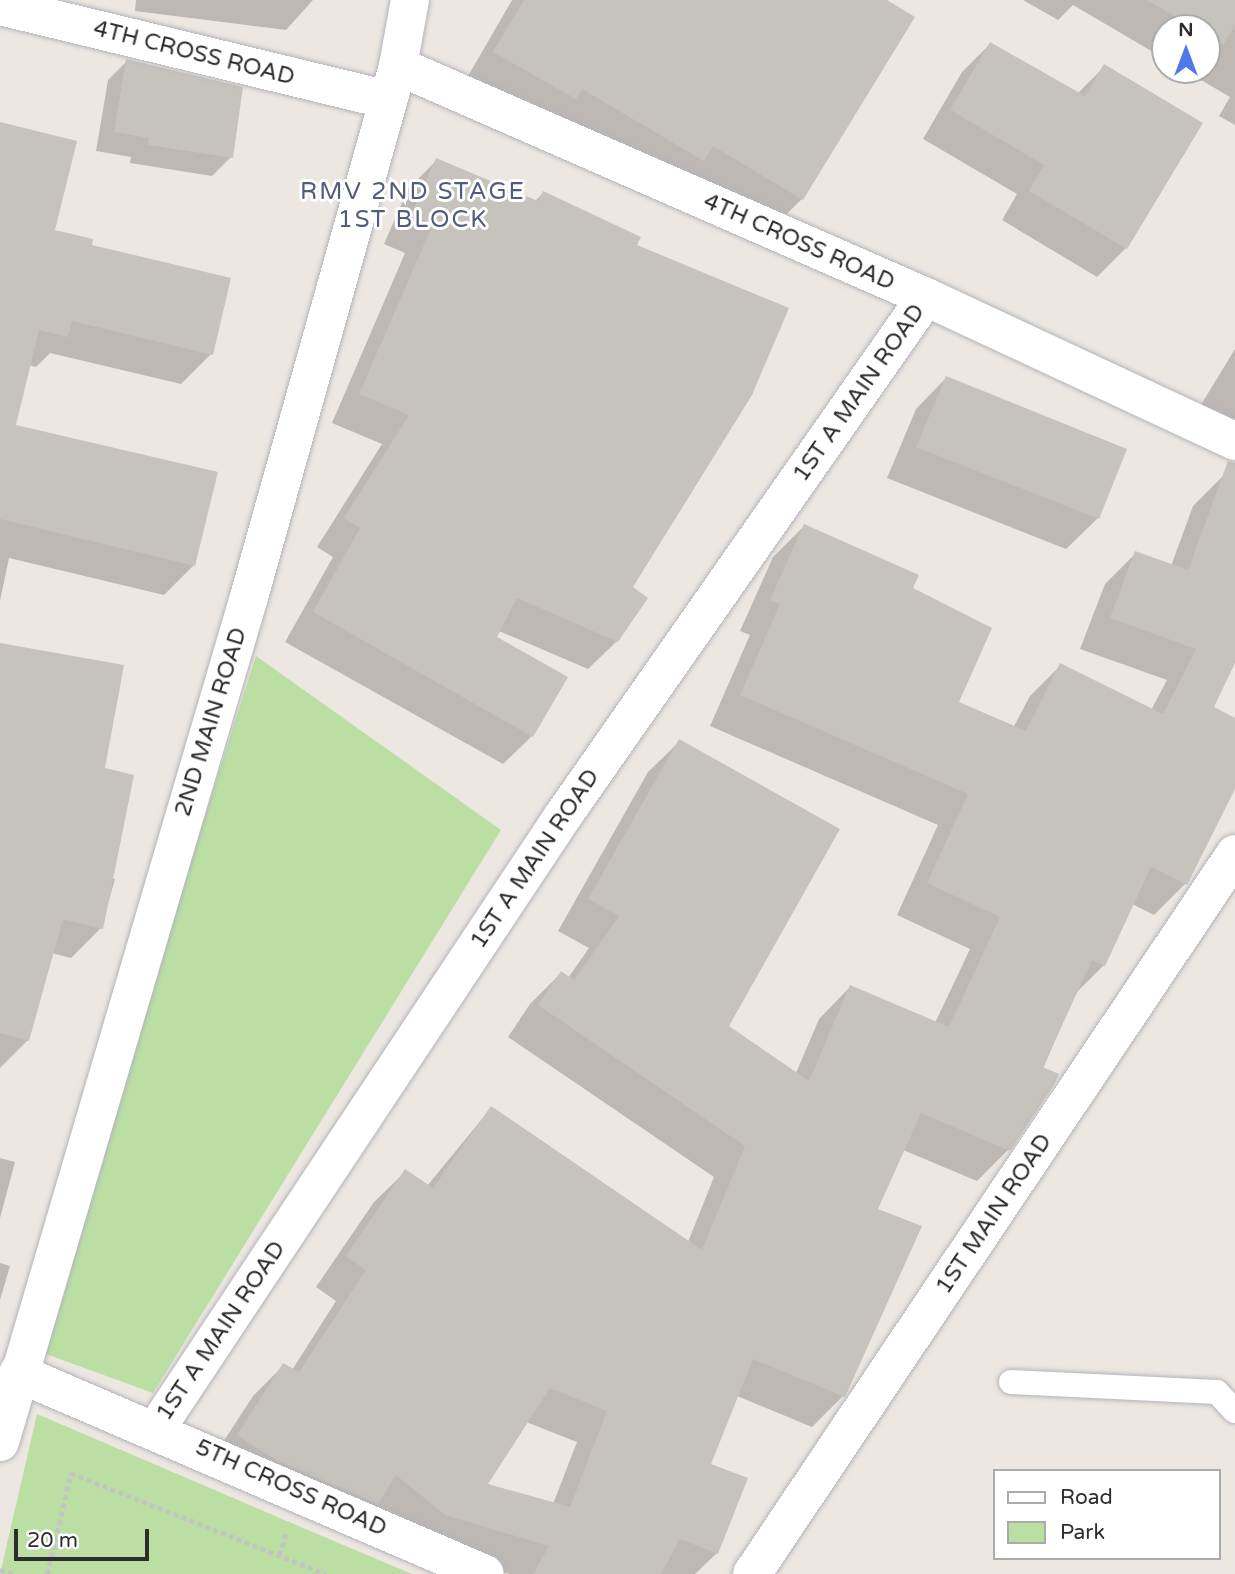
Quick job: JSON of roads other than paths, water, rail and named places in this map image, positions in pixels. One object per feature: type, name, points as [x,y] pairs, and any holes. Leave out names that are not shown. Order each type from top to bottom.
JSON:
[{"type":"street","name":"2ND MAIN ROAD","points":[[0,1441],[393,83],[410,0]]},
{"type":"street","name":"4TH CROSS ROAD","points":[[0,6],[393,83],[926,297],[1235,441]]},
{"type":"street","name":"1ST A MAIN ROAD","points":[[156,1429],[563,816],[926,297]]},
{"type":"street","name":"1ST MAIN ROAD","points":[[752,1574],[1235,854]]},
{"type":"street","name":"5TH CROSS ROAD","points":[[18,1373],[156,1429],[485,1574]]},
{"type":"lane","points":[[1011,1382],[1217,1392],[1235,1410]]},
{"type":"district","name":"RMV 2ND STAGE 1ST BLOCK","points":[[413,206]]}]
